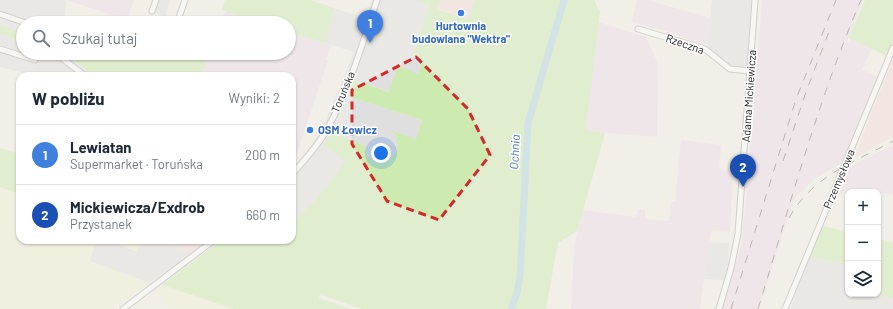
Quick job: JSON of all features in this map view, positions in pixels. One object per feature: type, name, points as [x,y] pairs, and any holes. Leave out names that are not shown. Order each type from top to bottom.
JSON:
[{"type":"street","points":[[152,11],[156,0]]},
{"type":"street","points":[[179,16],[185,0]]},
{"type":"street","name":"Toruńska","points":[[296,169],[312,151],[326,131],[355,63],[377,0]]},
{"type":"street","name":"Adama Mickiewicza","points":[[719,309],[731,268],[738,234],[755,0]]},
{"type":"street","points":[[0,14],[16,20]]},
{"type":"street","name":"Rzeczna","points":[[638,29],[705,49],[730,69],[750,71]]},
{"type":"street","name":"Przemysłowa","points":[[785,309],[893,48]]},
{"type":"street","points":[[0,49],[16,54]]},
{"type":"street","points":[[65,60],[80,72]]},
{"type":"street","points":[[123,309],[209,244]]},
{"type":"highlighted area","points":[[416,57],[468,109],[490,155],[439,220],[387,201],[352,144],[352,90]]},
{"type":"shaded area","points":[[0,0],[66,0],[65,16],[16,16],[16,60],[73,60],[88,72],[21,72],[0,67]]},
{"type":"shaded area","points":[[66,0],[134,0],[128,16],[115,16]]},
{"type":"shaded area","points":[[159,0],[170,0],[165,16],[155,13]]},
{"type":"shaded area","points":[[372,0],[416,0],[430,5],[413,55],[423,59],[418,74],[390,92],[354,80],[348,95],[422,120],[416,140],[392,132],[397,137],[397,151],[394,157],[388,161],[376,163],[371,160],[366,152],[345,161],[316,200],[296,218],[296,164],[323,127],[354,52],[325,43],[334,8],[365,18]]},
{"type":"shaded area","name":"Hurtownia budowlana \"Wektra\"","points":[[440,0],[475,0],[469,19],[437,8]]},
{"type":"shaded area","points":[[637,0],[647,0],[711,18],[708,44],[704,45],[655,27],[654,29],[632,22]]},
{"type":"shaded area","points":[[712,0],[754,0],[749,70],[730,67],[710,50],[708,44]]},
{"type":"shaded area","points":[[762,0],[863,0],[847,42],[849,43],[851,39],[872,49],[862,70],[878,77],[843,162],[814,179],[794,199],[759,309],[721,309],[741,247]]},
{"type":"shaded area","points":[[230,12],[242,16],[222,16],[223,14]]},
{"type":"shaded area","points":[[0,16],[16,22],[16,31],[0,25]]},
{"type":"shaded area","points":[[598,22],[646,37],[658,64],[657,137],[586,131]]},
{"type":"shaded area","points":[[296,34],[331,45],[326,59],[328,60],[296,157],[296,72],[202,72],[207,60],[296,60]]},
{"type":"shaded area","points":[[15,59],[37,62],[36,65],[38,66],[35,72],[13,64]]},
{"type":"shaded area","points":[[893,60],[893,137],[854,158],[883,84]]},
{"type":"shaded area","points":[[681,140],[721,145],[719,169],[733,171],[730,232],[711,231],[700,309],[571,309],[574,248],[582,210],[636,217],[638,209],[645,210],[645,219],[669,221],[671,202],[675,201]]},
{"type":"shaded area","points":[[893,145],[893,194],[881,193],[881,189],[845,189],[845,193],[839,195],[851,166]]},
{"type":"shaded area","points":[[709,242],[729,243],[728,266],[724,280],[705,279]]},
{"type":"shaded area","points":[[95,244],[118,244],[136,251],[139,244],[167,244],[193,253],[149,283],[90,261]]},
{"type":"shaded area","points":[[167,244],[205,244],[193,253]]},
{"type":"shaded area","points":[[809,256],[845,264],[845,297],[881,297],[881,295],[893,298],[893,309],[790,309]]},
{"type":"green space","points":[[225,0],[311,0],[334,8],[325,43],[296,34],[296,16],[241,16],[222,10]]},
{"type":"green space","points":[[416,0],[440,0],[437,9],[468,19],[475,0],[561,0],[525,127],[516,290],[509,309],[362,309],[321,295],[318,298],[351,309],[234,309],[162,285],[216,244],[296,244],[296,218],[316,200],[345,161],[323,144],[332,132],[365,146],[367,155],[376,163],[388,160],[396,153],[397,142],[392,131],[416,139],[422,120],[348,96],[354,80],[389,92],[398,66],[418,74],[423,59],[413,55],[430,5]]},
{"type":"green space","points":[[566,0],[594,0],[600,12],[586,130],[605,133],[577,231],[558,243],[546,309],[514,309],[520,290],[522,274],[530,125]]},
{"type":"green space","points":[[865,0],[893,0],[893,41],[886,56],[849,38]]},
{"type":"green space","points":[[0,25],[16,31],[16,39],[0,33]]},
{"type":"green space","points":[[73,60],[207,60],[202,72],[88,71]]},
{"type":"green space","points":[[0,148],[16,153],[16,193],[0,187]]},
{"type":"green space","points":[[0,187],[16,193],[16,244],[95,244],[90,261],[149,283],[114,309],[0,309]]},
{"type":"green space","points":[[823,226],[845,231],[845,264],[809,256]]},
{"type":"green space","points":[[881,240],[893,242],[893,298],[881,295]]},
{"type":"green space","points":[[118,244],[140,244],[137,252]]},
{"type":"green space","points":[[162,285],[234,309],[169,309],[156,290]]},
{"type":"waterway","name":"Ochnia","points":[[511,309],[517,293],[520,276],[528,123],[564,0]]},
{"type":"railway","points":[[731,309],[796,99],[836,0]]},
{"type":"railway","points":[[758,309],[818,114],[831,76],[861,0]]},
{"type":"railway","points":[[783,161],[806,92],[830,29]]},
{"type":"railway","points":[[789,218],[809,191],[821,181],[849,164],[893,141]]},
{"type":"place","name":"Hurtownia budowlana \"Wektra\"","points":[[461,13]]},
{"type":"place","name":"Lewiatan","points":[[370,43]]},
{"type":"place","name":"OSM Łowicz","points":[[310,130]]},
{"type":"place","name":"Mickiewicza/Exdrob","points":[[743,187]]}]
